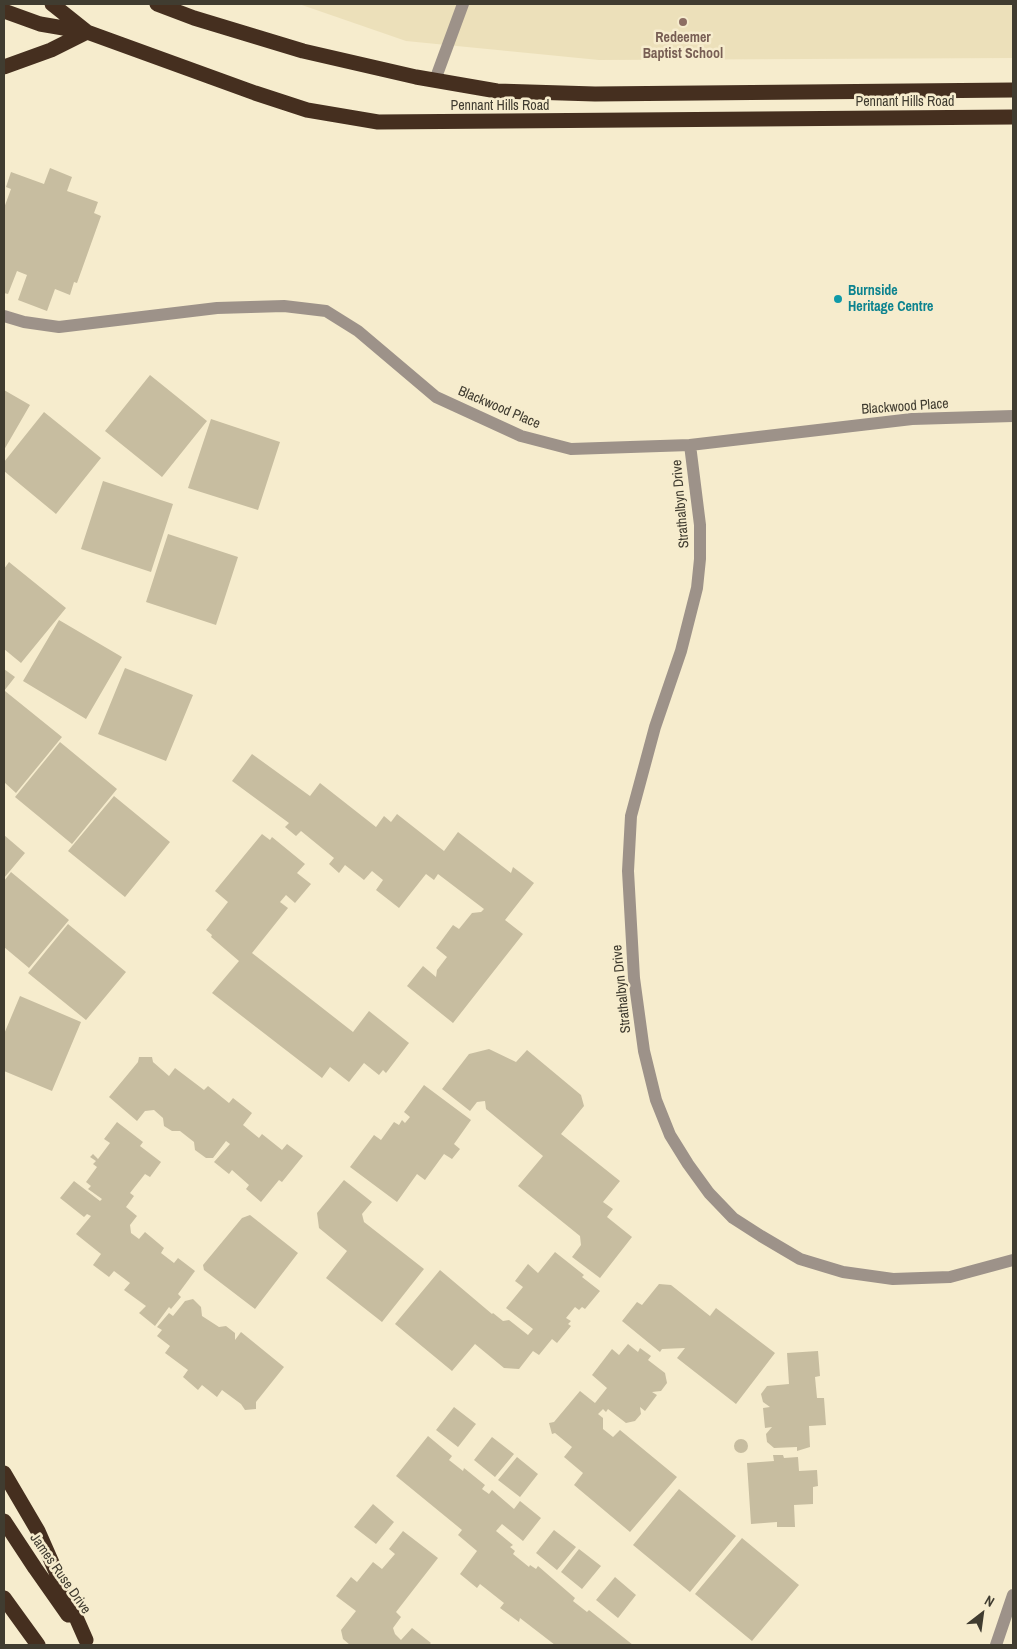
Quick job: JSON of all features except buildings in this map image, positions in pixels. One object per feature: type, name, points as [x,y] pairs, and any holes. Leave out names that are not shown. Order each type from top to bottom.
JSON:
[{"type":"highway","points":[[4,67],[51,50],[87,32],[52,4]]},
{"type":"highway","name":"Pennant Hills Road","points":[[157,4],[194,18],[303,52],[497,91],[543,94],[1013,90]]},
{"type":"highway","name":"Pennant Hills Road","points":[[4,11],[40,24],[87,32],[256,94],[333,115],[378,122],[1013,117]]},
{"type":"highway","points":[[4,1473],[38,1531],[89,1643]]},
{"type":"highway","name":"James Ruse Drive","points":[[4,1521],[89,1643]]},
{"type":"highway","points":[[4,1598],[38,1645]]},
{"type":"street","points":[[436,80],[463,4]]},
{"type":"street","name":"Blackwood Place","points":[[4,316],[24,322],[59,327],[217,308],[284,306],[326,311],[358,330],[436,397],[521,436],[571,449],[690,445],[912,419],[1013,416]]},
{"type":"street","name":"Strathalbyn Drive","points":[[690,445],[700,525],[700,559],[697,588],[683,643],[655,728],[631,816],[628,871],[634,978],[644,1051],[656,1100],[670,1135],[709,1193],[733,1218],[800,1259],[843,1272],[893,1279],[950,1277],[1013,1260]]},
{"type":"street","points":[[996,1645],[1013,1595]]},
{"type":"shaded area","name":"Redeemer Baptist School","points":[[299,4],[1013,4],[1013,58],[599,60],[406,41]]},
{"type":"place","name":"Redeemer Baptist School","points":[[683,22]]},
{"type":"place","name":"Burnside Heritage Centre","points":[[838,299]]}]
